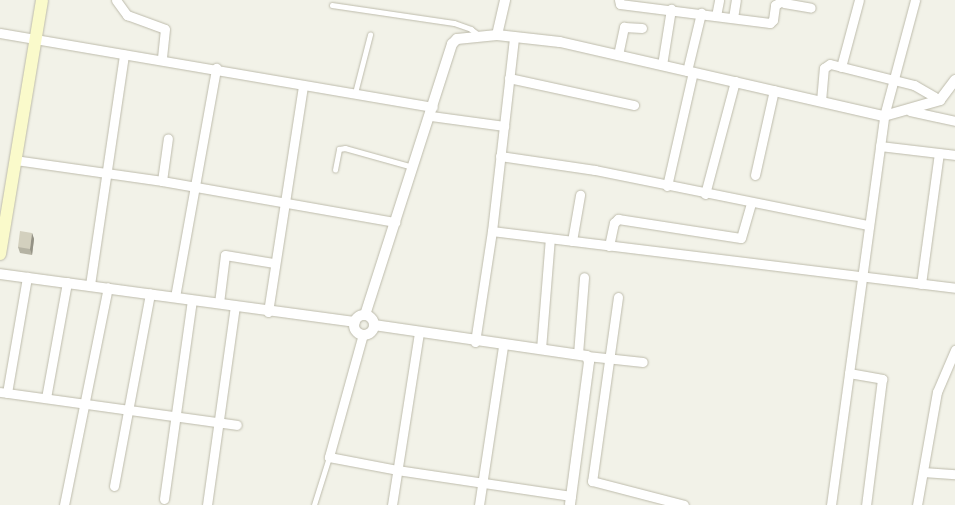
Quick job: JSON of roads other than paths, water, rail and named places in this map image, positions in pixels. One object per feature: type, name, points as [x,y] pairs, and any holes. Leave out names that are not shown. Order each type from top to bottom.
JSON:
[{"type":"main road","points":[[0,254],[14,160],[42,0]]},
{"type":"street","points":[[116,0],[127,15],[165,29],[162,60]]},
{"type":"street","points":[[497,35],[505,0]]},
{"type":"street","points":[[619,0],[620,4],[772,22],[776,5],[784,2],[811,8]]},
{"type":"street","points":[[716,16],[719,0]]},
{"type":"street","points":[[733,18],[736,0]]},
{"type":"street","points":[[841,67],[859,0]]},
{"type":"street","points":[[831,505],[884,116],[891,80],[914,0]]},
{"type":"street","points":[[662,65],[671,9]]},
{"type":"street","points":[[667,186],[701,13]]},
{"type":"street","points":[[618,55],[624,27],[642,28]]},
{"type":"street","points":[[0,33],[216,68],[303,86],[354,94],[504,126]]},
{"type":"street","points":[[0,274],[108,287],[268,312],[355,322],[365,315],[394,222],[432,112],[452,44],[465,36],[497,35],[560,42],[884,116],[910,111],[940,100],[955,80]]},
{"type":"street","points":[[475,342],[492,232],[514,37]]},
{"type":"street","points":[[90,285],[124,54]]},
{"type":"street","points":[[821,101],[824,65],[841,67],[914,85],[940,100]]},
{"type":"street","points":[[175,297],[197,188],[216,68]]},
{"type":"street","points":[[509,78],[634,105]]},
{"type":"street","points":[[705,194],[735,81]]},
{"type":"street","points":[[268,312],[283,204],[303,86]]},
{"type":"street","points":[[755,175],[774,90]]},
{"type":"street","points":[[910,111],[955,121]]},
{"type":"street","points":[[162,181],[168,138]]},
{"type":"street","points":[[880,146],[955,155]]},
{"type":"street","points":[[921,284],[938,153]]},
{"type":"street","points":[[500,156],[595,170],[705,194],[868,225]]},
{"type":"street","points":[[14,160],[162,181],[283,204],[394,222]]},
{"type":"street","points":[[572,241],[580,195]]},
{"type":"street","points":[[609,246],[614,223],[618,219],[741,238],[751,203]]},
{"type":"street","points":[[492,232],[955,288]]},
{"type":"street","points":[[541,349],[550,238]]},
{"type":"street","points":[[219,303],[223,256],[274,263]]},
{"type":"street","points":[[27,277],[3,392],[237,425]]},
{"type":"street","points":[[363,334],[329,457],[570,500],[589,362],[582,355],[584,277]]},
{"type":"street","points":[[46,398],[67,282]]},
{"type":"street","points":[[64,505],[86,404],[108,287]]},
{"type":"street","points":[[114,486],[150,293]]},
{"type":"street","points":[[618,297],[592,481],[684,505]]},
{"type":"street","points":[[164,499],[174,416],[192,300]]},
{"type":"street","points":[[208,505],[234,306]]},
{"type":"street","points":[[355,322],[357,331],[363,334],[372,331],[374,325],[370,317],[365,315]]},
{"type":"street","points":[[374,325],[503,346],[643,362]]},
{"type":"street","points":[[392,505],[419,332]]},
{"type":"street","points":[[479,505],[503,346]]},
{"type":"street","points":[[918,505],[937,392],[955,350]]},
{"type":"street","points":[[850,373],[882,379],[866,505]]},
{"type":"street","points":[[923,472],[955,474]]},
{"type":"lane","points":[[332,5],[454,23],[471,28],[479,36]]},
{"type":"lane","points":[[354,94],[370,35]]},
{"type":"lane","points":[[335,170],[339,149],[345,148],[413,167]]},
{"type":"lane","points":[[314,505],[329,457]]}]
